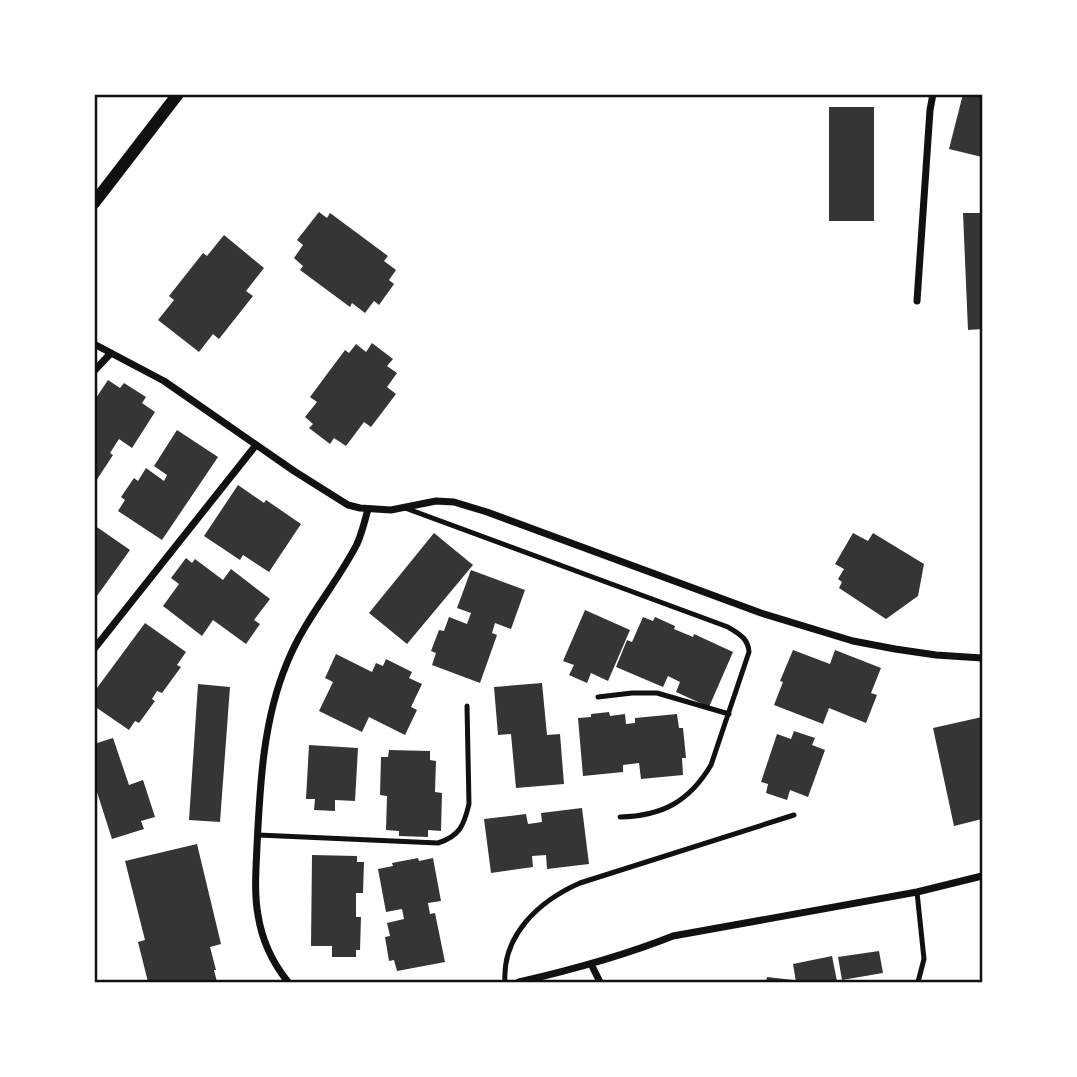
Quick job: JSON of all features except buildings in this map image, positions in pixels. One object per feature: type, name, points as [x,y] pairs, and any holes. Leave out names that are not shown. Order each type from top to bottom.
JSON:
[{"type":"street","points":[[94,203],[178,94]]},
{"type":"street","points":[[916,301],[933,94]]},
{"type":"street","points":[[94,344],[164,382],[348,505],[391,510],[436,501],[454,502],[761,613],[853,641],[922,653],[982,658]]},
{"type":"street","points":[[94,371],[111,352]]},
{"type":"street","points":[[94,649],[256,445]]},
{"type":"street","points":[[288,982],[267,948],[258,914],[256,885],[264,755],[277,689],[298,639],[357,543],[368,509]]},
{"type":"street","points":[[519,982],[591,964],[673,936],[917,892],[982,876]]},
{"type":"street","points":[[591,964],[600,982]]},
{"type":"lane","points":[[403,508],[728,627],[745,638],[749,652],[711,765],[704,778],[683,799],[669,808],[637,817],[620,817]]},
{"type":"lane","points":[[598,697],[657,693],[729,714]]},
{"type":"lane","points":[[258,835],[438,843],[450,839],[465,820],[469,804],[467,706]]},
{"type":"lane","points":[[505,982],[508,953],[522,926],[547,901],[562,891],[794,816]]},
{"type":"lane","points":[[917,892],[924,959],[918,982]]}]
